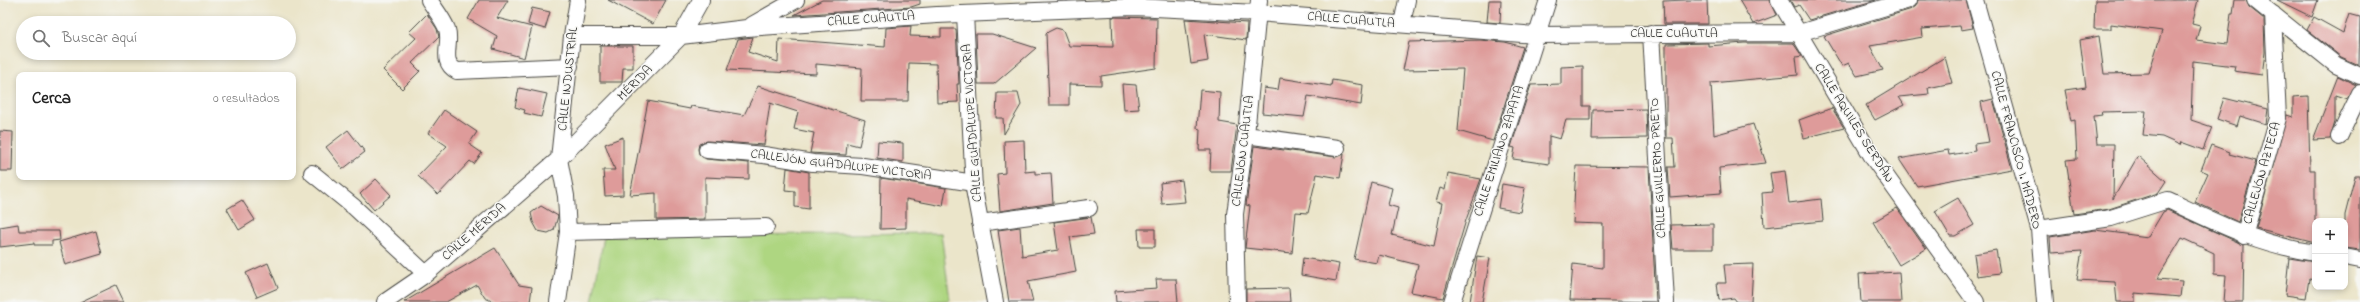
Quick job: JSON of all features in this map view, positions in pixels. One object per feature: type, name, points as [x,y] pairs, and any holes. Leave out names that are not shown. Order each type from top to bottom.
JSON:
[{"type":"street","points":[[429,0],[447,30],[447,59],[452,68],[457,71],[570,66]]},
{"type":"street","name":"CALLE INDUSTRIAL","points":[[558,302],[568,232],[566,196],[559,159],[572,36],[578,0]]},
{"type":"street","name":"MÉRIDA","points":[[559,159],[681,36],[701,0]]},
{"type":"street","points":[[747,28],[796,0]]},
{"type":"street","points":[[1402,24],[1408,0]]},
{"type":"street","name":"CALLE EMILIANO ZAPATA","points":[[1452,302],[1548,0]]},
{"type":"street","name":"CALLE AQUILES SERDÁN","points":[[1779,0],[1872,158],[1976,302]]},
{"type":"street","name":"CALLE CUAUTLA","points":[[572,36],[681,36],[747,28],[965,14],[1134,7],[1258,6],[1402,24],[1536,34],[1799,33],[1909,0]]},
{"type":"street","name":"CALLE FRANCISCO I. MADERO","points":[[1975,0],[2039,229],[2045,302]]},
{"type":"street","points":[[2255,0],[2336,65],[2360,76]]},
{"type":"street","name":"CALLEJÓN CUAUTLA","points":[[1237,302],[1235,214],[1246,135],[1258,6]]},
{"type":"street","name":"CALLE GUADALUPE VICTORIA","points":[[965,14],[974,183],[995,302]]},
{"type":"street","name":"CALLEJÓN AZTECA","points":[[2244,236],[2278,118],[2273,14]]},
{"type":"street","name":"CALLE GUILLERMO PRIETO","points":[[1651,33],[1666,302]]},
{"type":"street","points":[[2340,137],[2360,93]]},
{"type":"street","points":[[1246,135],[1337,148]]},
{"type":"street","name":"CALLEJÓN GUADALUPE VICTORIA","points":[[708,150],[764,155],[813,163],[863,166],[974,183]]},
{"type":"street","name":"CALLE MÉRIDA","points":[[385,302],[426,274],[559,159]]},
{"type":"street","points":[[312,173],[354,207],[426,274]]},
{"type":"street","points":[[2039,229],[2112,218],[2168,200],[2244,236],[2287,249],[2312,253]]},
{"type":"street","points":[[980,223],[1089,208]]},
{"type":"street","points":[[568,232],[766,227]]},
{"type":"street","points":[[2348,258],[2360,260]]},
{"type":"green space","points":[[941,233],[950,300],[920,302],[592,302],[604,236]]},
{"type":"building","points":[[479,0],[508,0],[497,18],[532,27],[524,58],[493,49],[497,36],[468,19]]},
{"type":"building","points":[[608,0],[666,0],[653,24]]},
{"type":"building","points":[[822,0],[920,0],[920,4],[911,7],[794,15]]},
{"type":"building","points":[[1489,0],[1501,0],[1500,23],[1487,22]]},
{"type":"building","points":[[1707,0],[1708,24],[1664,24],[1663,1]]},
{"type":"building","points":[[1739,0],[1770,0],[1777,15],[1753,24]]},
{"type":"building","points":[[1790,0],[1876,0],[1809,20],[1799,5],[1794,7]]},
{"type":"building","points":[[1918,0],[1966,0],[1973,28],[1961,30],[1960,26],[1922,29],[1923,37],[1870,46],[1883,70],[1857,76],[1849,63],[1842,66],[1824,36],[1912,9],[1916,6]]},
{"type":"building","points":[[2095,0],[2198,0],[2192,24],[2200,26],[2196,40],[2227,44],[2231,14],[2233,14],[2235,0],[2246,0],[2249,7],[2264,19],[2265,52],[2262,75],[2234,71],[2235,66],[2193,61],[2191,120],[2212,127],[2203,150],[2181,142],[2180,145],[2162,137],[2143,135],[2146,111],[2101,112],[2102,115],[2094,116],[2097,144],[2114,144],[2113,199],[2138,156],[2166,181],[2158,193],[2109,209],[2074,214],[2066,160],[2077,159],[2075,120],[2071,121],[2065,90],[2086,87],[2080,40],[2099,36],[2104,74],[2149,73],[2162,31],[2111,24],[2111,29],[2094,29]]},
{"type":"building","points":[[2277,0],[2318,0],[2312,17]]},
{"type":"building","points":[[532,8],[550,12],[545,29],[528,24]]},
{"type":"building","points":[[427,14],[437,29],[439,37],[412,63],[420,71],[402,89],[383,70],[416,38],[409,32]]},
{"type":"building","points":[[2349,14],[2360,17],[2359,65],[2341,57],[2307,30],[2314,17],[2343,33]]},
{"type":"building","points":[[1112,17],[1157,18],[1156,68],[1101,76],[1101,85],[1069,84],[1069,105],[1049,105],[1046,34],[1056,28],[1063,30],[1069,46],[1113,47]]},
{"type":"building","points":[[1185,19],[1247,23],[1246,40],[1204,34],[1208,61],[1191,64]]},
{"type":"building","points":[[911,26],[910,36],[941,37],[941,29],[956,29],[959,84],[957,84],[958,102],[937,103],[936,64],[909,63],[908,101],[861,101],[862,68],[816,64],[816,74],[727,70],[738,39],[753,37],[748,52],[778,62],[779,39],[885,47],[886,28]]},
{"type":"building","points":[[976,34],[992,34],[1036,48],[994,84],[978,84]]},
{"type":"building","points":[[1480,40],[1505,42],[1523,47],[1493,141],[1458,131],[1463,69],[1403,70],[1409,42]]},
{"type":"building","points":[[1708,43],[1708,46],[1744,43],[1793,43],[1802,56],[1796,57],[1798,75],[1711,83],[1714,135],[1753,124],[1766,163],[1719,168],[1721,193],[1670,197],[1668,167],[1675,167],[1673,138],[1666,138],[1666,44]]},
{"type":"building","points":[[600,46],[633,46],[633,68],[623,68],[622,82],[600,82]]},
{"type":"building","points":[[1945,57],[1952,83],[1928,88],[1929,94],[1899,97],[1904,105],[1875,120],[1866,105]]},
{"type":"building","points":[[1583,66],[1583,106],[1590,106],[1590,120],[1566,120],[1560,139],[1549,136],[1549,164],[1513,159],[1515,148],[1511,147],[1531,85],[1561,84],[1561,67]]},
{"type":"building","points":[[2338,76],[2356,85],[2347,99],[2335,95],[2335,122],[2330,139],[2313,140]]},
{"type":"building","points":[[1280,78],[1331,86],[1332,80],[1363,85],[1361,105],[1308,96],[1304,117],[1262,113],[1264,88],[1278,90]]},
{"type":"building","points":[[1122,84],[1136,85],[1139,109],[1124,110]]},
{"type":"building","points":[[758,86],[865,120],[859,146],[847,143],[846,155],[810,153],[814,133],[794,129],[798,112],[770,103],[764,145],[707,141],[699,144],[699,154],[706,159],[749,163],[749,179],[705,177],[705,219],[656,220],[656,193],[630,195],[648,101],[690,109],[691,106],[744,115]]},
{"type":"building","points":[[519,88],[547,94],[541,117],[524,113],[525,110],[515,107]]},
{"type":"building","points":[[1200,90],[1220,92],[1219,122],[1237,125],[1231,171],[1210,171],[1211,150],[1199,150],[1200,129],[1197,128]]},
{"type":"building","points":[[997,93],[1018,93],[1021,105],[1004,134],[1003,118],[996,118]]},
{"type":"building","points":[[2308,96],[2310,170],[2315,170],[2315,218],[2312,218],[2312,242],[2256,228],[2287,115],[2293,117],[2293,97]]},
{"type":"building","points":[[2224,98],[2268,109],[2266,124],[2240,116],[2237,126],[2217,119]]},
{"type":"building","points":[[1993,99],[2012,169],[1917,186],[1899,159],[1948,150],[1949,155],[1975,151],[1974,144],[1989,142],[1981,102]]},
{"type":"building","points":[[1832,108],[1844,128],[1804,138],[1799,120]]},
{"type":"building","points":[[1646,109],[1647,138],[1592,139],[1593,110]]},
{"type":"building","points":[[444,110],[477,132],[469,144],[482,153],[474,164],[470,161],[438,195],[418,176],[447,146],[428,133]]},
{"type":"building","points":[[348,130],[365,152],[343,169],[326,147]]},
{"type":"building","points":[[0,131],[13,132],[12,171],[0,171]]},
{"type":"building","points":[[623,137],[623,195],[605,196],[603,170],[615,170],[605,144]]},
{"type":"building","points":[[1024,140],[1025,172],[1035,171],[1035,174],[1051,173],[1053,203],[1000,211],[997,174],[1005,173],[1004,141]]},
{"type":"building","points":[[878,141],[903,143],[903,162],[877,158]]},
{"type":"building","points":[[2211,145],[2230,152],[2229,154],[2256,161],[2238,222],[2195,202],[2208,173],[2201,170]]},
{"type":"building","points":[[1254,146],[1336,157],[1344,154],[1340,178],[1317,174],[1308,213],[1296,212],[1292,253],[1245,248],[1250,206],[1246,205]]},
{"type":"building","points":[[1576,166],[1649,167],[1656,302],[1570,300],[1573,264],[1603,268],[1603,224],[1573,223]]},
{"type":"building","points":[[787,168],[809,172],[809,209],[795,207],[795,191],[785,190]]},
{"type":"building","points":[[1785,171],[1789,203],[1821,199],[1823,221],[1764,227],[1762,193],[1773,192],[1770,173]]},
{"type":"building","points":[[1448,173],[1481,179],[1466,220],[1443,298],[1411,292],[1418,265],[1379,255],[1377,263],[1354,259],[1371,182],[1392,188],[1388,205],[1398,208],[1392,235],[1434,246],[1442,203],[1436,202],[1440,188],[1445,190]]},
{"type":"building","points":[[2355,176],[2360,176],[2360,250],[2348,248],[2348,218],[2345,218]]},
{"type":"building","points":[[881,178],[946,188],[943,206],[906,199],[906,228],[880,229]]},
{"type":"building","points":[[376,179],[391,195],[374,210],[360,194]]},
{"type":"building","points":[[1182,180],[1185,202],[1162,204],[1160,183]]},
{"type":"building","points":[[1502,184],[1525,188],[1520,212],[1498,208]]},
{"type":"building","points":[[1958,198],[1974,225],[1955,236],[1950,236],[1935,211]]},
{"type":"building","points":[[242,200],[255,220],[239,230],[227,209]]},
{"type":"building","points":[[541,206],[558,216],[554,230],[548,233],[538,231],[533,222],[531,213]]},
{"type":"building","points":[[1897,208],[1926,249],[1899,265],[1873,222]]},
{"type":"building","points":[[2167,210],[2244,245],[2243,302],[2224,302],[2226,275],[2214,274],[2214,253],[2182,238],[2157,279],[2182,281],[2180,297],[2135,293],[2135,302],[2117,302],[2115,282],[2077,280],[2082,251],[2051,253],[2050,237],[2095,230],[2148,237],[2163,212]]},
{"type":"building","points":[[1091,217],[1094,234],[1070,237],[1076,272],[1028,281],[1033,302],[1009,302],[998,230],[1020,227],[1022,256],[1058,250],[1054,222]]},
{"type":"building","points":[[18,224],[19,231],[59,231],[60,240],[52,241],[52,245],[34,245],[34,243],[0,247],[0,227]]},
{"type":"building","points":[[1713,224],[1713,249],[1673,249],[1671,225]]},
{"type":"building","points":[[1138,229],[1155,229],[1155,247],[1139,247]]},
{"type":"building","points":[[96,231],[102,254],[65,265],[59,242]]},
{"type":"building","points":[[495,248],[519,285],[532,287],[530,302],[494,302],[485,298],[477,285],[446,302],[404,302]]},
{"type":"building","points":[[1996,250],[2000,273],[1977,276],[1974,254]]},
{"type":"building","points":[[1477,256],[1490,258],[1482,302],[1470,302]]},
{"type":"building","points":[[1303,258],[1339,264],[1336,281],[1301,275]]},
{"type":"building","points":[[2289,258],[2312,262],[2312,280],[2309,279],[2306,298],[2285,295]]},
{"type":"building","points":[[268,263],[278,288],[257,297],[246,273]]},
{"type":"building","points":[[1753,264],[1751,302],[1737,302],[1734,298],[1719,300],[1717,283],[1726,283],[1724,265]]},
{"type":"building","points":[[1899,272],[1901,302],[1861,302],[1859,274]]},
{"type":"building","points":[[1156,279],[1176,279],[1178,302],[1116,302],[1115,291],[1157,288]]},
{"type":"building","points":[[116,285],[124,302],[80,302]]},
{"type":"building","points":[[1289,288],[1290,302],[1246,302],[1246,289]]}]
